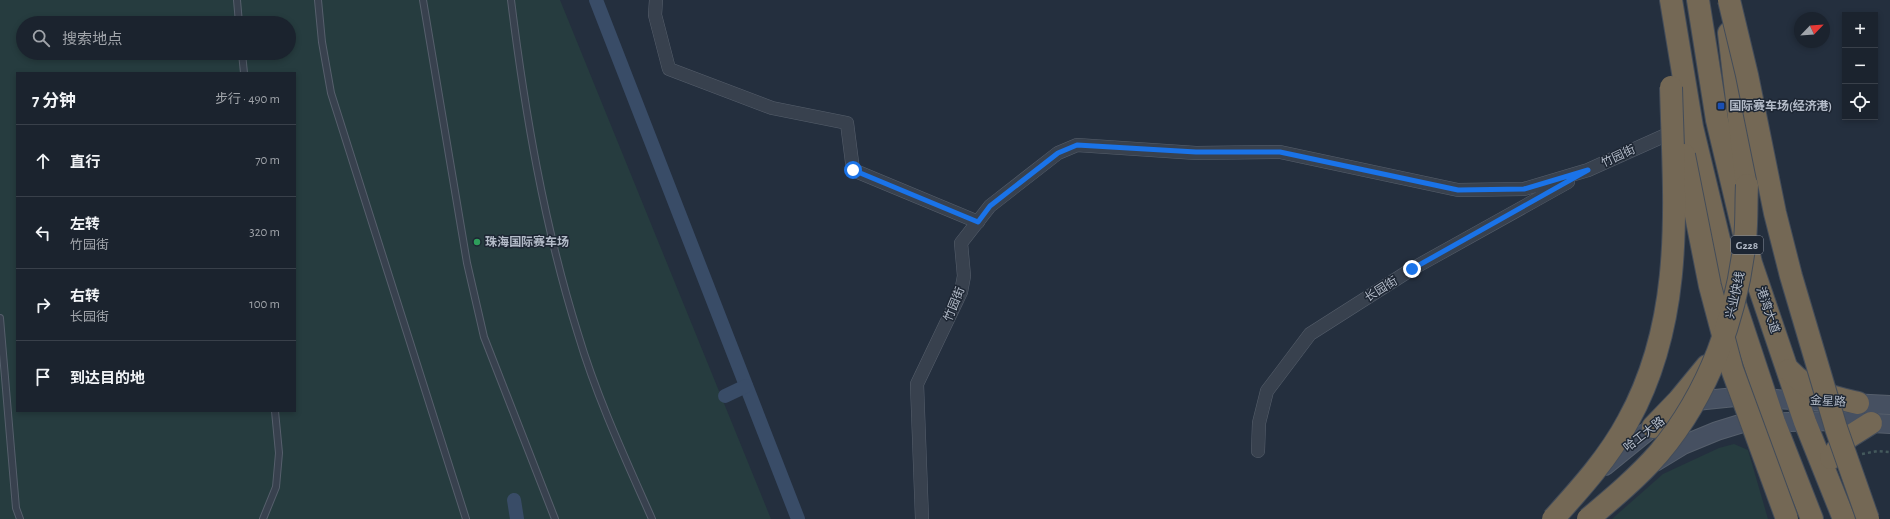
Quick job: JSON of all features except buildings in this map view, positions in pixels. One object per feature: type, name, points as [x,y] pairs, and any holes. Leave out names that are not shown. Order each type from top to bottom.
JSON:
[{"type":"highway","points":[[1660,0],[1671,87],[1710,286],[1732,369],[1787,519]]},
{"type":"highway","name":"G228","points":[[1670,0],[1692,127],[1731,290],[1774,422],[1812,519]]},
{"type":"highway","name":"港湾大道","points":[[1698,0],[1717,120],[1751,263],[1805,422],[1844,519]]},
{"type":"highway","name":"兴业快线","points":[[1588,519],[1633,481],[1674,433],[1706,378],[1722,346],[1732,312],[1742,270],[1746,237],[1747,185],[1725,0]]},
{"type":"highway","points":[[1729,0],[1747,75],[1775,213],[1791,276],[1836,428],[1868,519]]},
{"type":"highway","points":[[1553,519],[1574,496],[1621,432],[1638,400],[1657,352],[1669,299],[1673,270],[1674,205],[1671,87]]},
{"type":"highway","points":[[1653,427],[1701,375],[1718,351],[1731,290]]},
{"type":"highway","points":[[1788,369],[1800,382],[1814,391],[1827,396],[1858,403]]},
{"type":"highway","points":[[1828,481],[1831,457],[1838,446],[1844,440],[1880,423]]},
{"type":"street","points":[[656,0],[654,15],[670,69],[772,108],[847,123],[853,170],[978,222]]},
{"type":"street","name":"竹园街","points":[[922,519],[917,384],[961,292],[964,276],[961,243],[990,206],[1058,153],[1077,145],[1196,152],[1280,152],[1458,190],[1524,189],[1588,170],[1670,132],[1692,127]]},
{"type":"street","name":"长园街","points":[[1258,451],[1259,423],[1267,391],[1310,334],[1412,269],[1588,170]]},
{"type":"street","name":"哈工大路","points":[[1544,519],[1664,418],[1696,401],[1735,397],[1766,398]]},
{"type":"street","name":"金星路","points":[[1766,398],[1890,405]]},
{"type":"street","points":[[1597,519],[1655,462],[1683,445],[1717,431],[1743,423],[1805,422]]},
{"type":"street","name":"金星路","points":[[1805,422],[1880,423]]},
{"type":"lane","points":[[237,0],[238,16]]},
{"type":"lane","points":[[318,0],[322,42],[331,94],[466,519]]},
{"type":"lane","points":[[423,0],[467,263],[484,337],[555,519]]},
{"type":"lane","points":[[511,0],[521,82],[547,219],[576,328],[612,431],[652,519]]},
{"type":"lane","points":[[243,60],[244,72]]},
{"type":"lane","points":[[0,318],[16,508],[20,519]]},
{"type":"lane","points":[[263,519],[276,487],[280,453],[275,412]]},
{"type":"green space","name":"珠海国际赛车场","points":[[0,0],[560,0],[771,519],[0,519]]},
{"type":"green space","points":[[1734,444],[1748,450],[1768,519],[1612,519],[1663,474],[1719,448]]},
{"type":"waterway","points":[[596,0],[798,519]]},
{"type":"waterway","points":[[725,396],[746,386]]},
{"type":"waterway","points":[[514,500],[517,519]]},
{"type":"place","name":"国际赛车场(经济港)","points":[[1721,106]]},
{"type":"place","name":"珠海国际赛车场","points":[[477,242]]},
{"type":"route","points":[[853,170],[978,222],[990,206],[1058,153],[1077,145],[1196,152],[1280,152],[1458,190],[1524,189],[1588,170],[1412,269]]}]
